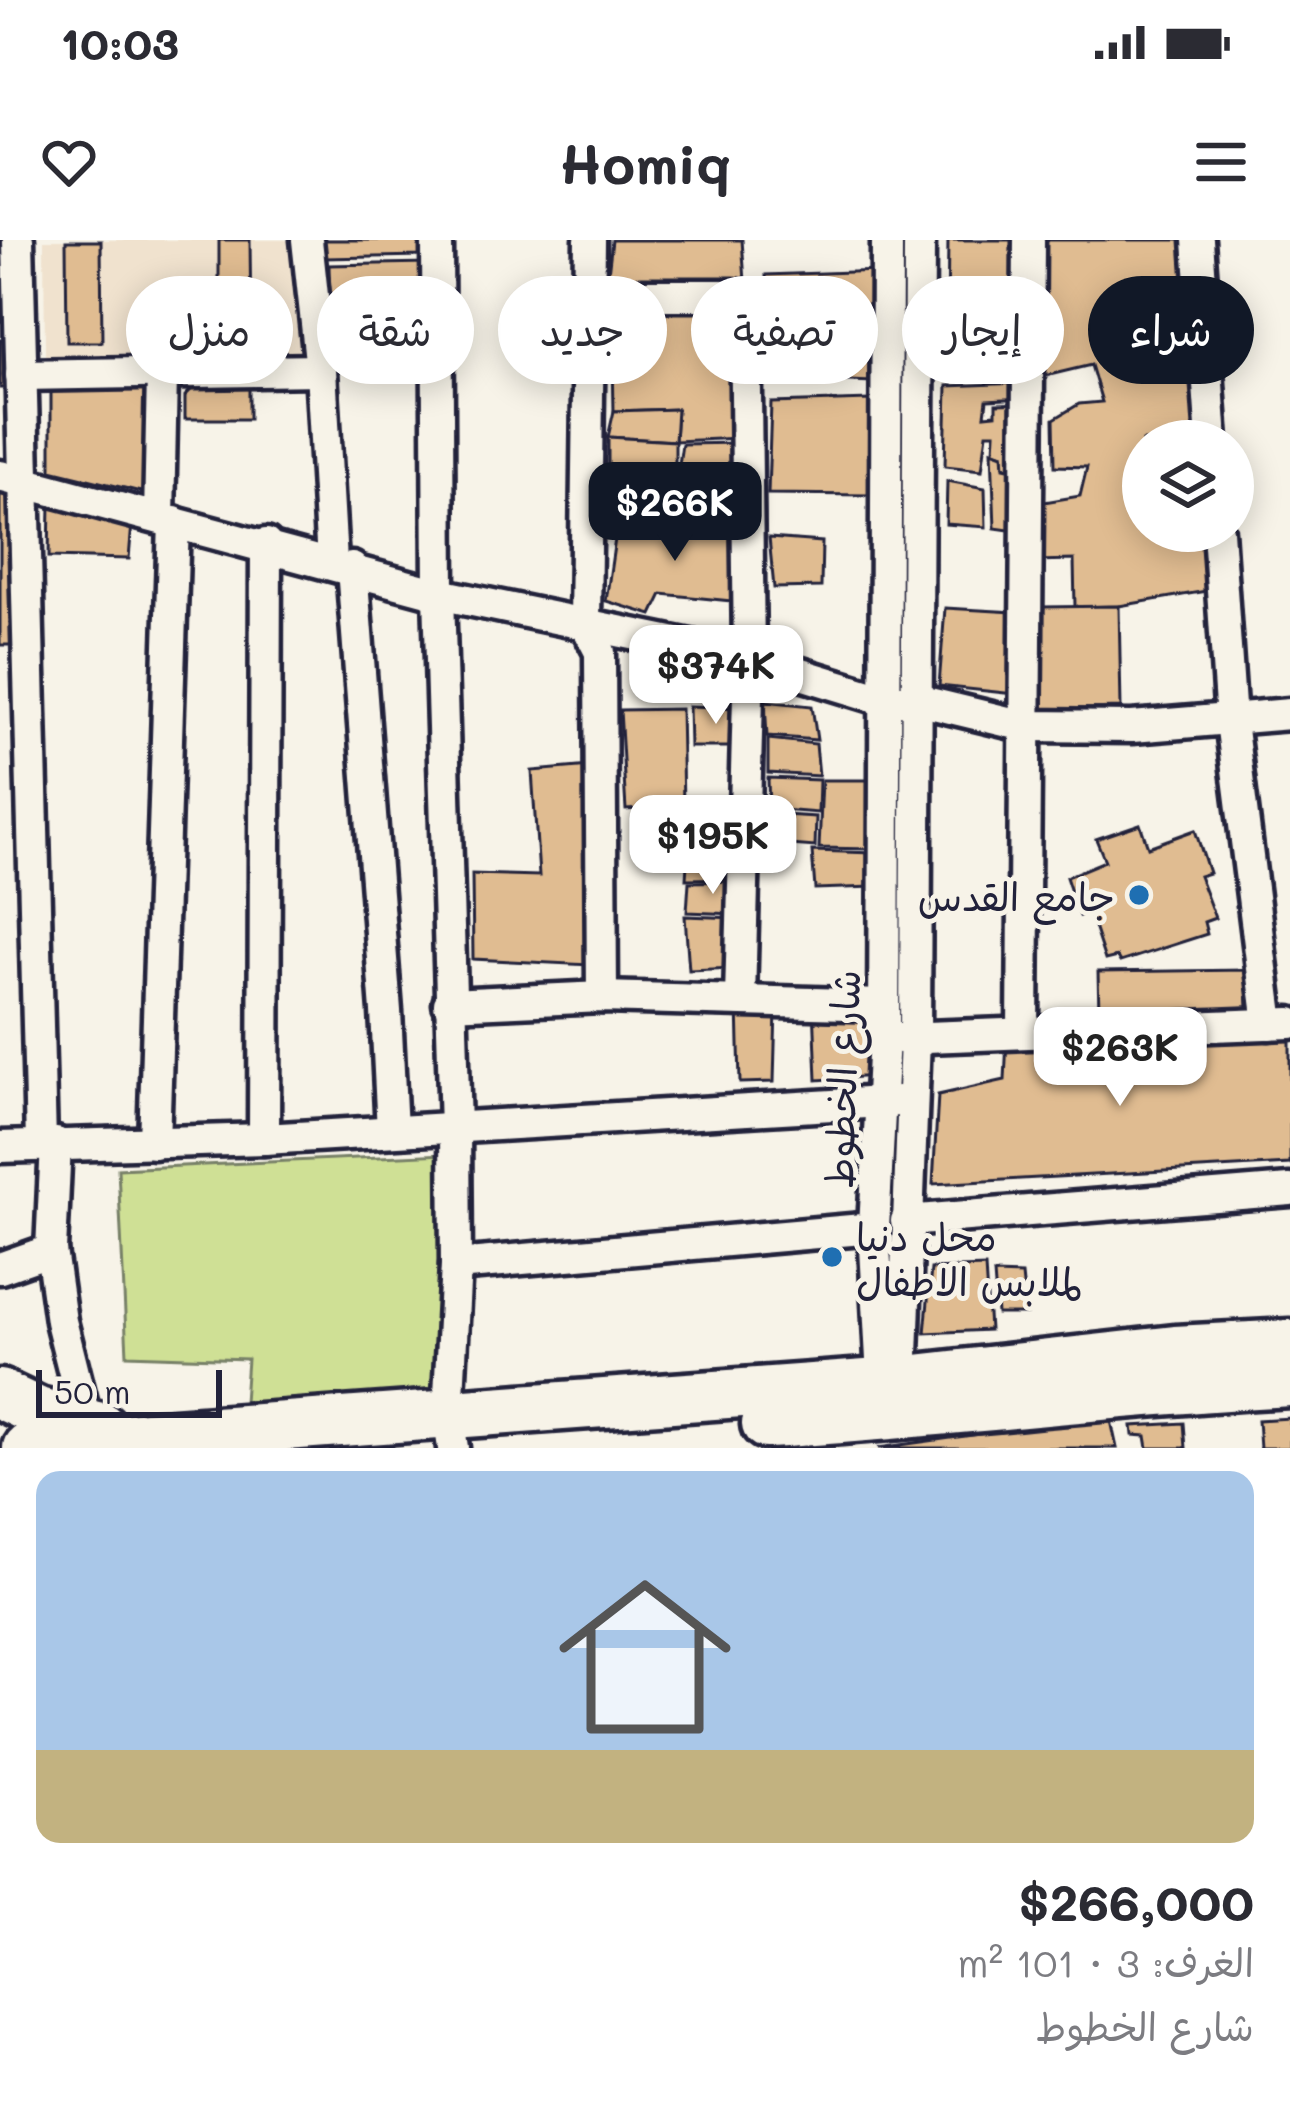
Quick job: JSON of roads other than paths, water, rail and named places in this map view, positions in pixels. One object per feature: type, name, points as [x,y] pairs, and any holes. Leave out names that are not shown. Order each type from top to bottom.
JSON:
[{"type":"main road","points":[[894,1399],[1175,1350],[1290,1344]]},
{"type":"main road","points":[[27,1448],[147,1436],[451,1435],[894,1399],[1290,1382]]},
{"type":"main road","points":[[0,1394],[38,1412],[147,1436]]},
{"type":"main road","points":[[396,1448],[451,1435]]},
{"type":"street","points":[[19,240],[10,321],[21,375],[13,478],[51,1250],[61,1321],[87,1425]]},
{"type":"street","points":[[307,240],[317,333]]},
{"type":"street","points":[[436,240],[455,1128],[451,1435]]},
{"type":"street","points":[[590,240],[591,276]]},
{"type":"street","name":"شارع الخطوط","points":[[887,240],[884,1037],[896,1101],[905,1221],[894,1399]]},
{"type":"street","name":"شارع الخطوط","points":[[894,1399],[874,1228],[896,1101],[915,1039],[919,240]]},
{"type":"street","points":[[1022,1032],[1029,240]]},
{"type":"street","points":[[1198,240],[1211,420]]},
{"type":"street","points":[[667,295],[734,295],[745,308],[749,658],[740,999]]},
{"type":"street","points":[[21,375],[126,374]]},
{"type":"street","points":[[154,1143],[166,520],[162,384]]},
{"type":"street","points":[[323,384],[386,1011],[392,1131]]},
{"type":"street","points":[[590,384],[585,623],[600,652],[602,997]]},
{"type":"street","points":[[13,478],[440,594],[749,658],[886,700],[917,700],[1025,725],[1132,727],[1290,714]]},
{"type":"street","points":[[264,1139],[266,544]]},
{"type":"street","points":[[884,1037],[1279,1023],[1232,721],[1220,552]]},
{"type":"street","points":[[449,1004],[602,997],[884,1005]]},
{"type":"street","points":[[0,1147],[264,1139],[896,1101]]},
{"type":"street","points":[[905,1221],[1290,1190]]},
{"type":"street","points":[[456,1265],[874,1228]]},
{"type":"street","points":[[0,1268],[51,1250]]},
{"type":"place","name":"جامع القدس","points":[[1139,895]]},
{"type":"place","name":"محل دنيا لملابس الاطفال","points":[[832,1257]]}]
